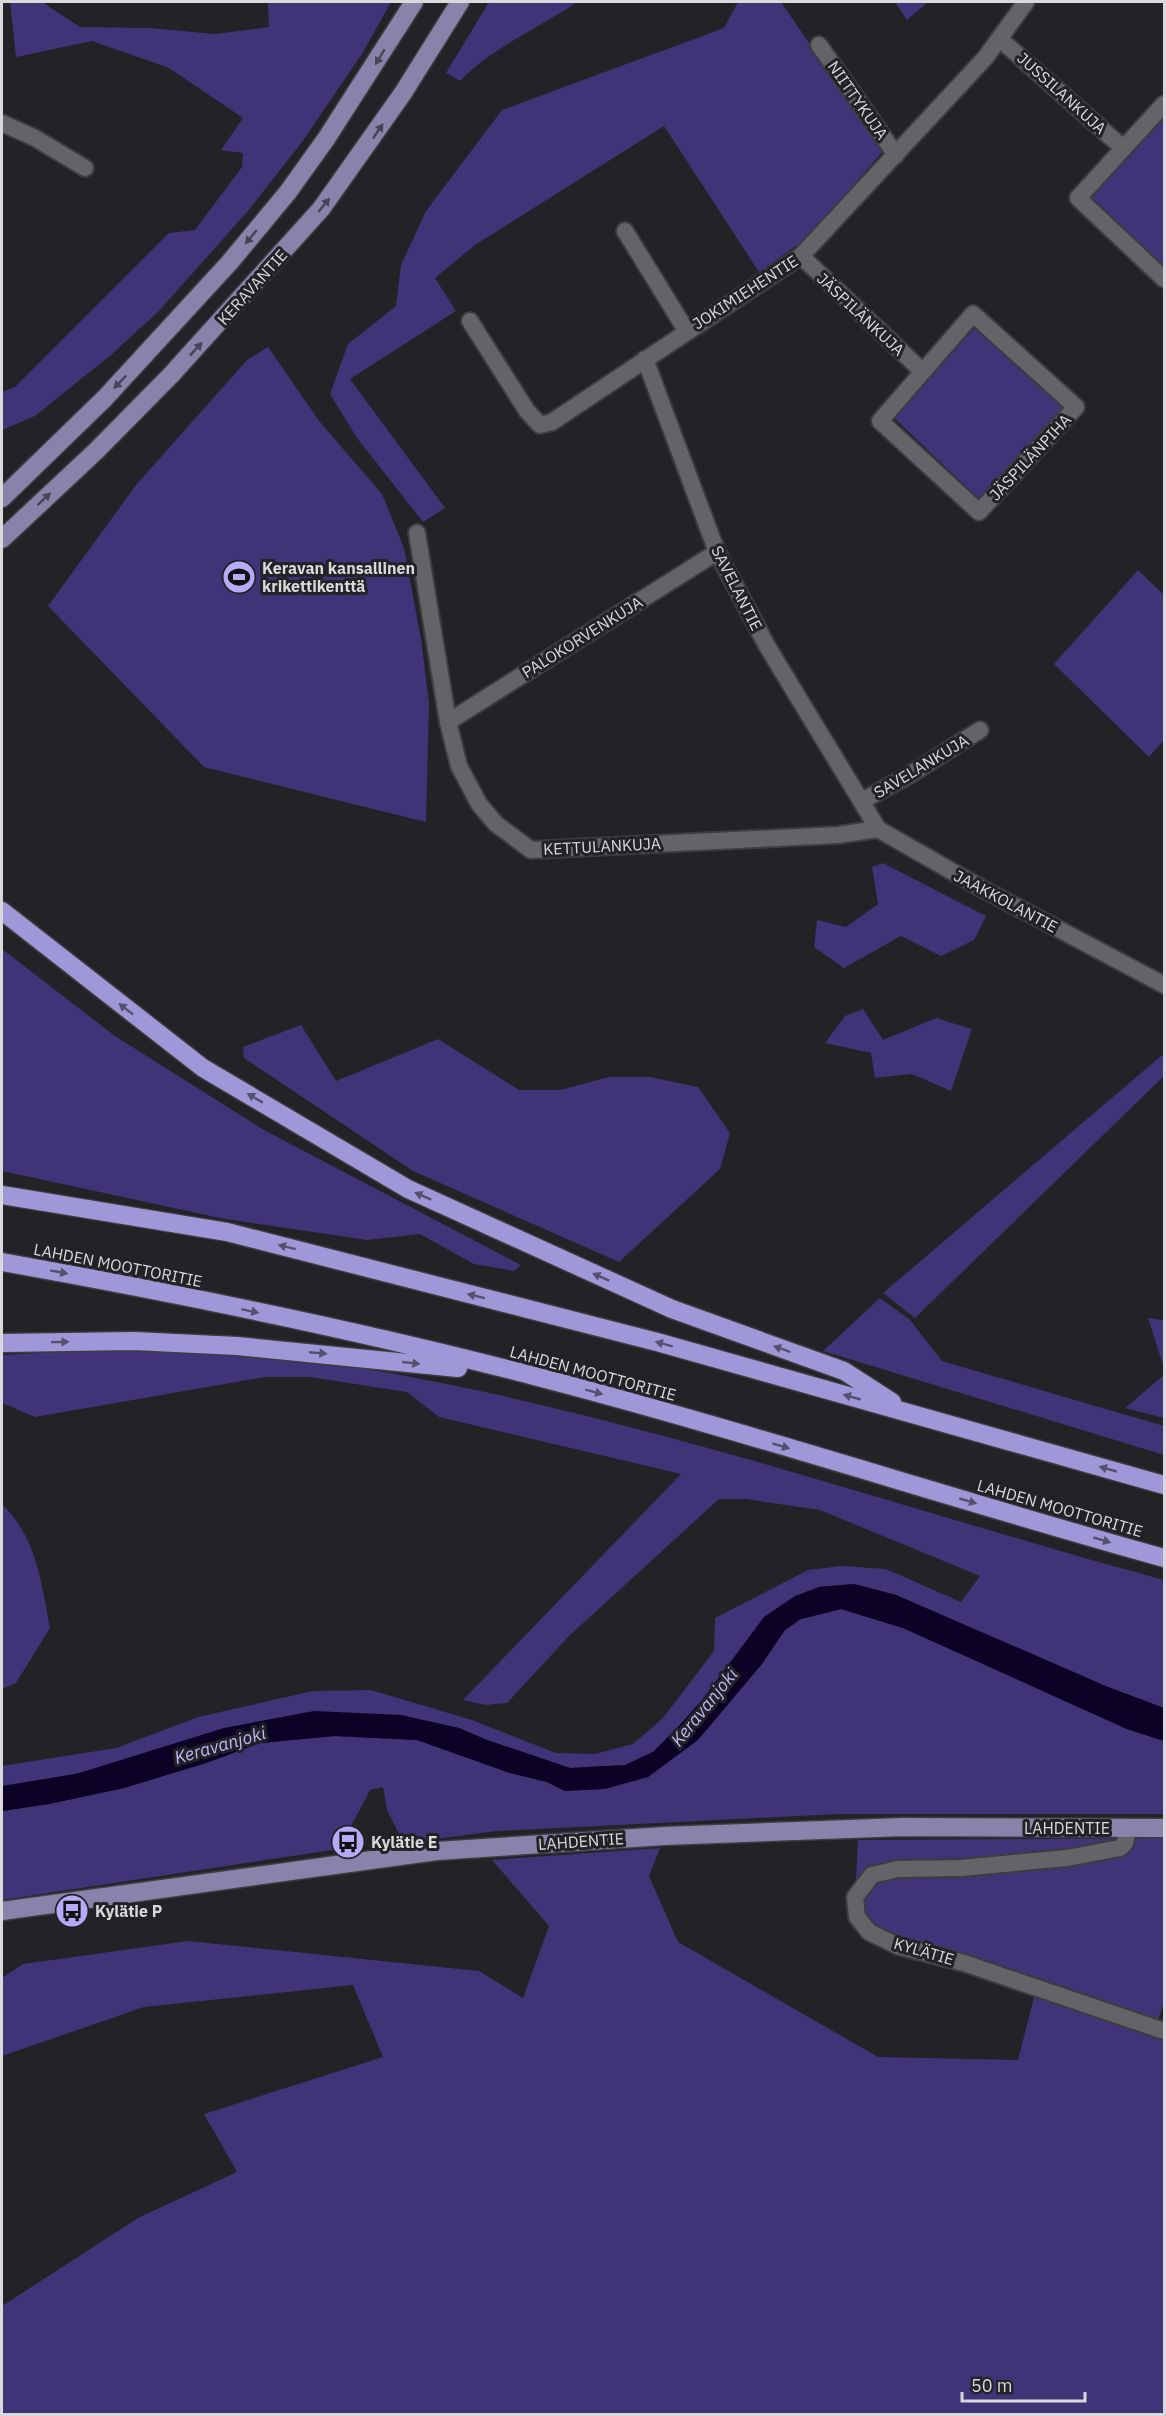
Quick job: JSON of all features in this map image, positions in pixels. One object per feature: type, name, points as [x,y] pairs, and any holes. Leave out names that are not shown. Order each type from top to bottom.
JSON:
[{"type":"highway","points":[[2,911],[203,1068],[408,1190],[672,1309],[844,1371],[909,1412]]},
{"type":"highway","points":[[2,1195],[227,1232],[646,1339],[1164,1485]]},
{"type":"highway","name":"LAHDEN MOOTTORITIE","points":[[2,1262],[97,1279],[358,1334],[537,1377],[1164,1558]]},
{"type":"highway","points":[[2,1344],[134,1341],[237,1346],[537,1377]]},
{"type":"main road","name":"KERAVANTIE","points":[[2,539],[105,442],[259,281],[352,169],[446,27],[460,2]]},
{"type":"main road","points":[[446,27],[470,2]]},
{"type":"main road","name":"KERAVANTIE","points":[[2,498],[105,398],[230,262],[288,192],[326,139],[412,3]]},
{"type":"main road","name":"LAHDENTIE","points":[[2,1911],[449,1850],[664,1836],[903,1827],[1164,1828]]},
{"type":"street","name":"JOKIMIEHENTIE","points":[[470,321],[527,411],[540,425],[552,422],[686,330],[801,256],[1001,39],[1026,2]]},
{"type":"street","name":"JUSSILANKUJA","points":[[1001,39],[1124,148]]},
{"type":"street","name":"NIITTYKUJA","points":[[819,45],[896,154]]},
{"type":"street","points":[[1164,104],[1078,198],[1164,279]]},
{"type":"street","points":[[2,123],[35,138],[85,168]]},
{"type":"street","points":[[625,231],[686,330]]},
{"type":"street","name":"JÄSPILÄNKUJA","points":[[801,256],[922,371]]},
{"type":"street","name":"JÄSPILÄNPIHA","points":[[973,314],[1076,407],[979,512],[880,421],[922,371],[973,314]]},
{"type":"street","name":"SAVELANTIE","points":[[645,359],[717,552],[767,646],[861,801]]},
{"type":"street","name":"KETTULANKUJA","points":[[417,533],[448,722],[459,766],[479,804],[496,824],[531,850],[838,835],[878,829]]},
{"type":"street","name":"PALOKORVENKUJA","points":[[448,722],[717,552]]},
{"type":"street","name":"SAVELANKUJA","points":[[861,801],[921,768],[980,730]]},
{"type":"street","name":"JAAKKOLANTIE","points":[[861,801],[878,829],[981,888],[1164,985]]},
{"type":"street","name":"KYLÄTIE","points":[[1128,1828],[1125,1843],[1120,1848],[1067,1858],[961,1868],[898,1869],[872,1875],[855,1897],[857,1917],[869,1932],[898,1946],[964,1963],[1164,2031]]},
{"type":"shaded area","points":[[10,2],[42,2],[80,27],[150,28],[215,34],[269,27],[268,2],[391,2],[362,54],[302,142],[248,211],[159,311],[111,355],[35,416],[2,430],[2,392],[15,387],[169,233],[195,230],[242,167],[243,153],[221,150],[243,118],[169,68],[92,41],[16,57]]},
{"type":"shaded area","points":[[489,2],[577,2],[487,58],[460,81],[446,73]]},
{"type":"shaded area","points":[[738,2],[781,2],[883,151],[809,237],[759,272],[664,126],[475,245],[435,278],[456,311],[350,379],[445,508],[423,522],[357,438],[330,394],[348,344],[396,306],[401,265],[426,211],[502,110],[724,28]]},
{"type":"shaded area","points":[[895,2],[928,2],[907,20]]},
{"type":"shaded area","points":[[1164,117],[1164,270],[1089,198]]},
{"type":"shaded area","points":[[976,326],[1063,407],[979,499],[894,418]]},
{"type":"shaded area","name":"Keravan kansallinen krikettikenttä","points":[[268,347],[320,422],[382,494],[404,548],[421,639],[429,703],[426,822],[204,767],[48,606],[136,485],[247,360]]},
{"type":"shaded area","points":[[1138,570],[1164,595],[1164,740],[1149,757],[1054,664]]},
{"type":"shaded area","points":[[883,863],[986,916],[974,940],[941,956],[901,936],[844,968],[814,947],[817,920],[846,927],[878,904],[872,867]]},
{"type":"shaded area","points":[[2,949],[115,1036],[264,1130],[521,1265],[514,1271],[474,1264],[420,1234],[367,1240],[225,1219],[2,1171]]},
{"type":"shaded area","points":[[863,1009],[883,1040],[936,1018],[972,1029],[951,1091],[912,1074],[875,1078],[871,1053],[825,1043],[845,1016]]},
{"type":"shaded area","points":[[301,1025],[336,1081],[438,1039],[519,1090],[560,1090],[609,1077],[650,1077],[698,1087],[730,1133],[720,1169],[619,1262],[413,1171],[244,1058],[243,1047]]},
{"type":"shaded area","points":[[1161,1056],[1164,1056],[1164,1076],[915,1318],[883,1293]]},
{"type":"shaded area","points":[[880,1298],[910,1320],[942,1361],[1164,1426],[1164,1455],[823,1351]]},
{"type":"shaded area","points":[[1148,1318],[1164,1320],[1164,1368]]},
{"type":"shaded area","points":[[127,1348],[271,1355],[385,1372],[498,1395],[722,1452],[1164,1580],[1164,1708],[1108,1687],[896,1595],[854,1584],[819,1587],[653,1752],[625,1765],[570,1768],[459,1728],[423,1720],[122,1761],[75,1774],[2,1786],[2,1766],[116,1748],[198,1717],[313,1691],[371,1690],[472,1720],[556,1753],[595,1754],[633,1744],[663,1718],[714,1651],[715,1618],[808,1570],[842,1566],[886,1569],[961,1602],[980,1576],[820,1510],[746,1499],[719,1499],[569,1636],[507,1703],[485,1705],[463,1700],[681,1474],[439,1417],[407,1392],[310,1377],[265,1377],[35,1417],[2,1403],[2,1355]]},
{"type":"shaded area","points":[[1164,1375],[1164,1418],[1125,1408]]},
{"type":"shaded area","points":[[2,1504],[14,1517],[30,1546],[40,1577],[50,1628],[16,1683],[2,1689]]},
{"type":"shaded area","points":[[841,1609],[903,1628],[1127,1729],[1164,1741],[1164,1814],[839,1814],[496,1831],[428,1840],[399,1834],[387,1810],[383,1787],[370,1790],[339,1849],[2,1900],[2,1811],[49,1804],[124,1788],[206,1763],[260,1743],[335,1736],[417,1740],[510,1773],[547,1782],[565,1791],[648,1777],[785,1630],[801,1619]]},
{"type":"shaded area","points":[[1164,1838],[1164,2003],[1155,2028],[869,1932],[855,1897],[858,1840]]},
{"type":"shaded area","points":[[660,1848],[649,1876],[678,1942],[878,2057],[1018,2060],[1035,1993],[1164,2039],[1164,2414],[2,2414],[2,2306],[138,2218],[237,2172],[204,2114],[383,2057],[353,1985],[144,2007],[2,2056],[2,1978],[23,1964],[188,1941],[479,1971],[523,1998],[549,1926],[492,1860]]},
{"type":"water","name":"Keravanjoki","points":[[854,1584],[896,1595],[1108,1687],[1164,1708],[1164,1741],[1127,1729],[903,1628],[841,1609],[801,1619],[785,1630],[762,1664],[698,1740],[648,1777],[605,1789],[565,1791],[547,1782],[510,1773],[417,1740],[335,1736],[260,1743],[206,1763],[124,1788],[49,1804],[2,1811],[2,1786],[76,1774],[224,1728],[314,1711],[401,1715],[459,1728],[570,1768],[625,1765],[653,1752],[678,1727],[702,1700],[764,1617],[795,1596],[819,1587]]},
{"type":"place","name":"Keravan kansallinen krikettikenttä","points":[[239,577]]},
{"type":"place","name":"Kylätie E","points":[[348,1842]]},
{"type":"place","name":"Kylätie P","points":[[72,1911]]}]
